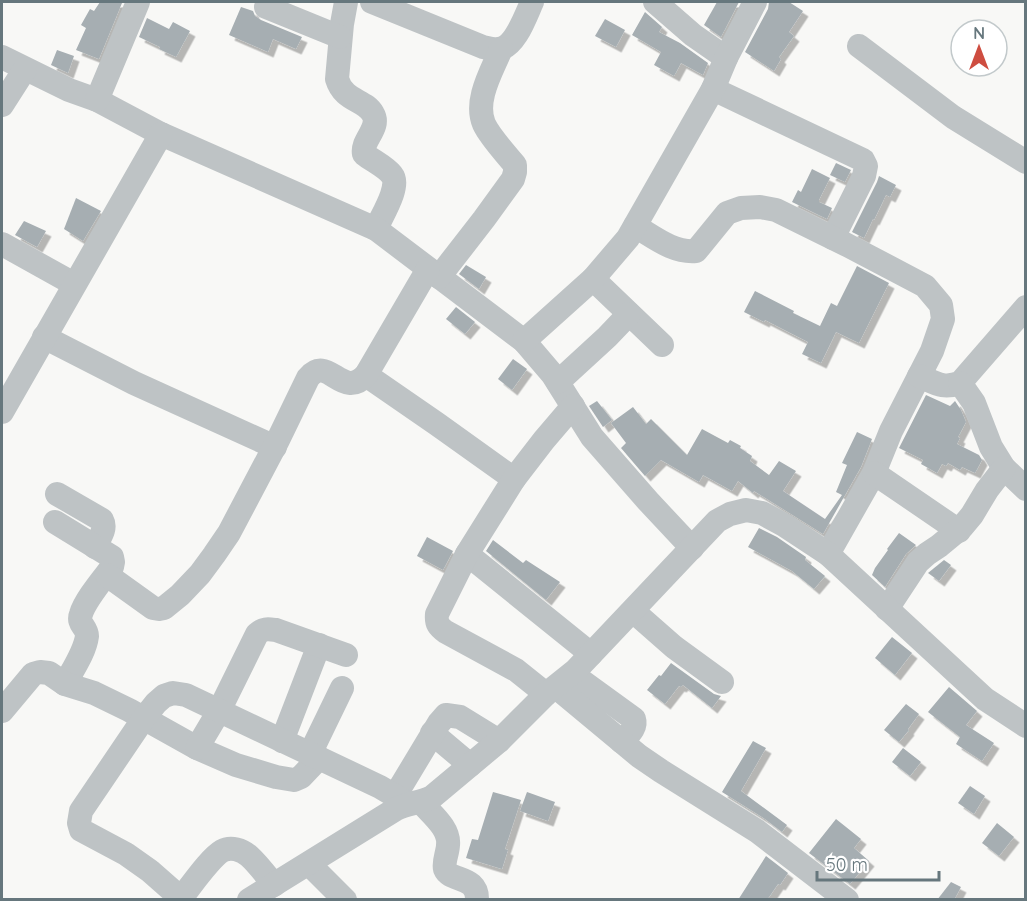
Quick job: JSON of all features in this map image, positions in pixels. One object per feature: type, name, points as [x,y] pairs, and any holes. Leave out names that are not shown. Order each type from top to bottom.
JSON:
[{"type":"street","points":[[97,100],[138,2]]},
{"type":"street","points":[[346,2],[336,70],[339,87],[345,94],[370,110],[375,119],[373,129],[364,144],[364,154],[392,174],[395,180],[394,189],[375,229]]},
{"type":"street","points":[[372,2],[483,47],[501,49],[508,45],[520,28],[532,2]]},
{"type":"street","points":[[655,2],[693,35],[726,58]]},
{"type":"street","points":[[524,341],[593,279],[628,238],[713,89],[755,2]]},
{"type":"street","points":[[266,7],[340,37]]},
{"type":"street","points":[[858,46],[953,117],[1026,162]]},
{"type":"street","points":[[106,575],[153,608],[164,608],[180,595],[200,574],[229,533],[275,447],[308,378],[319,370],[346,383],[353,384],[360,381],[434,273],[484,219],[513,179],[515,172],[515,165],[484,125],[481,112],[483,94],[501,49]]},
{"type":"street","points":[[2,57],[69,90],[97,100],[161,134],[375,229],[524,341],[558,382],[592,438],[692,548]]},
{"type":"street","points":[[2,105],[25,69]]},
{"type":"street","points":[[713,89],[863,160],[866,166],[864,176],[833,238]]},
{"type":"street","points":[[2,412],[161,134]]},
{"type":"street","points":[[635,226],[676,250],[696,251],[727,213],[741,208],[760,207],[776,210],[925,286],[941,305],[943,320],[932,351],[891,431],[874,473],[828,554]]},
{"type":"street","points":[[2,244],[74,284]]},
{"type":"street","points":[[593,279],[662,345]]},
{"type":"street","points":[[919,376],[941,385],[950,386],[960,383],[1026,307]]},
{"type":"street","points":[[558,382],[630,314]]},
{"type":"street","points":[[44,337],[134,382],[275,447]]},
{"type":"street","points":[[366,375],[514,479]]},
{"type":"street","points":[[960,383],[974,403],[991,447],[1004,468],[1026,489]]},
{"type":"street","points":[[573,406],[514,479],[467,554],[437,614],[437,622],[446,632],[516,670],[558,685],[622,742],[661,771],[757,831],[847,900]]},
{"type":"street","points":[[887,609],[918,562],[959,531],[1004,468]]},
{"type":"street","points":[[874,473],[959,531]]},
{"type":"street","points":[[57,494],[102,520],[104,530],[94,547]]},
{"type":"street","points":[[249,900],[408,801],[432,797],[499,741],[591,654],[717,521],[730,514],[746,510],[762,513],[828,554],[985,699],[1026,726]]},
{"type":"street","points":[[55,522],[111,557],[113,562],[79,617],[87,636],[83,650],[65,684]]},
{"type":"street","points":[[467,554],[591,654]]},
{"type":"street","points":[[633,611],[674,647],[722,682]]},
{"type":"street","points":[[197,748],[261,630],[267,628],[276,630],[346,655]]},
{"type":"street","points":[[247,768],[274,737],[319,645]]},
{"type":"street","points":[[2,711],[33,674],[49,673],[65,684],[94,693],[144,718],[197,748],[236,765],[294,780],[301,777],[314,756],[342,688]]},
{"type":"street","points":[[274,885],[248,855],[231,849],[222,851],[211,862],[182,899],[126,854],[81,830],[79,824],[81,811],[144,718],[164,696],[173,693],[186,695],[381,786],[408,801],[447,833],[446,869],[449,874],[475,887],[477,900]]},
{"type":"street","points":[[408,801],[432,733],[446,715],[460,717],[499,741]]},
{"type":"street","points":[[432,733],[470,765]]},
{"type":"street","points":[[309,864],[345,900]]},
{"type":"building","points":[[100,2],[122,3],[99,59],[76,50],[86,28],[81,25],[90,9],[94,11]]},
{"type":"building","points":[[717,2],[739,2],[721,37],[704,25]]},
{"type":"building","points":[[769,2],[789,2],[803,11],[789,32],[794,36],[779,57],[781,59],[774,71],[745,52],[768,9]]},
{"type":"building","points":[[241,7],[253,11],[255,16],[261,20],[302,37],[296,49],[273,39],[268,52],[229,35]]},
{"type":"building","points":[[645,12],[662,27],[659,32],[680,43],[708,63],[703,75],[681,63],[674,76],[654,65],[661,52],[632,35]]},
{"type":"building","points":[[147,18],[169,29],[173,22],[190,31],[176,57],[139,37]]},
{"type":"building","points":[[605,19],[625,30],[616,47],[595,36]]},
{"type":"building","points":[[57,50],[74,56],[68,73],[51,65]]},
{"type":"building","points":[[836,163],[851,170],[845,182],[830,175]]},
{"type":"building","points":[[812,169],[830,178],[819,200],[832,208],[827,219],[792,202],[798,190],[801,192]]},
{"type":"building","points":[[879,176],[896,185],[890,197],[886,195],[864,238],[852,232]]},
{"type":"building","points":[[76,198],[101,211],[83,241],[64,229]]},
{"type":"building","points":[[24,221],[46,231],[37,247],[15,235]]},
{"type":"building","points":[[466,265],[486,277],[479,289],[459,274]]},
{"type":"building","points":[[857,266],[889,283],[859,343],[836,332],[821,363],[802,354],[808,342],[744,312],[755,291],[820,326],[831,303],[837,306]]},
{"type":"building","points":[[456,307],[475,322],[465,334],[446,319]]},
{"type":"building","points":[[513,359],[527,369],[512,390],[498,379]]},
{"type":"building","points":[[926,395],[950,406],[955,401],[961,410],[966,422],[957,444],[979,455],[982,460],[975,473],[962,467],[960,470],[948,463],[946,466],[942,464],[937,473],[921,464],[923,460],[899,448]]},
{"type":"building","points":[[597,401],[612,420],[603,427],[589,406]]},
{"type":"building","points":[[633,407],[646,424],[651,419],[687,455],[702,429],[728,443],[730,440],[741,446],[740,448],[752,456],[750,461],[769,475],[779,461],[796,471],[783,491],[825,519],[842,495],[836,492],[847,465],[842,463],[857,432],[872,439],[861,467],[823,534],[754,491],[753,493],[738,481],[732,491],[703,475],[699,482],[661,460],[645,476],[621,448],[626,443],[611,423]]},
{"type":"building","points":[[759,528],[806,557],[805,560],[825,576],[814,589],[792,571],[748,547]]},
{"type":"building","points":[[899,533],[916,545],[906,554],[885,587],[872,575]]},
{"type":"building","points":[[427,537],[453,551],[443,570],[417,556]]},
{"type":"building","points":[[493,540],[523,563],[526,560],[560,582],[546,600],[486,551]]},
{"type":"building","points":[[944,560],[951,565],[939,581],[928,573]]},
{"type":"building","points":[[892,637],[912,653],[895,675],[875,658]]},
{"type":"building","points":[[671,663],[714,694],[721,696],[712,708],[683,685],[679,686],[665,704],[647,690]]},
{"type":"building","points":[[949,687],[977,711],[966,725],[994,743],[982,761],[956,744],[960,737],[928,712]]},
{"type":"building","points":[[906,704],[919,714],[899,742],[884,730]]},
{"type":"building","points":[[753,741],[766,748],[741,791],[787,825],[782,832],[722,792]]},
{"type":"building","points":[[903,748],[921,762],[910,776],[892,762]]},
{"type":"building","points":[[970,786],[985,796],[974,814],[958,803]]},
{"type":"building","points":[[493,792],[521,800],[505,849],[508,850],[502,869],[466,858],[472,839],[478,840]]},
{"type":"building","points":[[527,792],[555,802],[548,821],[520,811]]},
{"type":"building","points":[[836,819],[861,839],[854,848],[869,861],[850,884],[809,853]]},
{"type":"building","points":[[997,823],[1014,837],[999,856],[982,843]]},
{"type":"building","points":[[766,856],[788,873],[767,900],[738,900]]},
{"type":"building","points":[[951,882],[961,887],[954,900],[937,900]]}]
